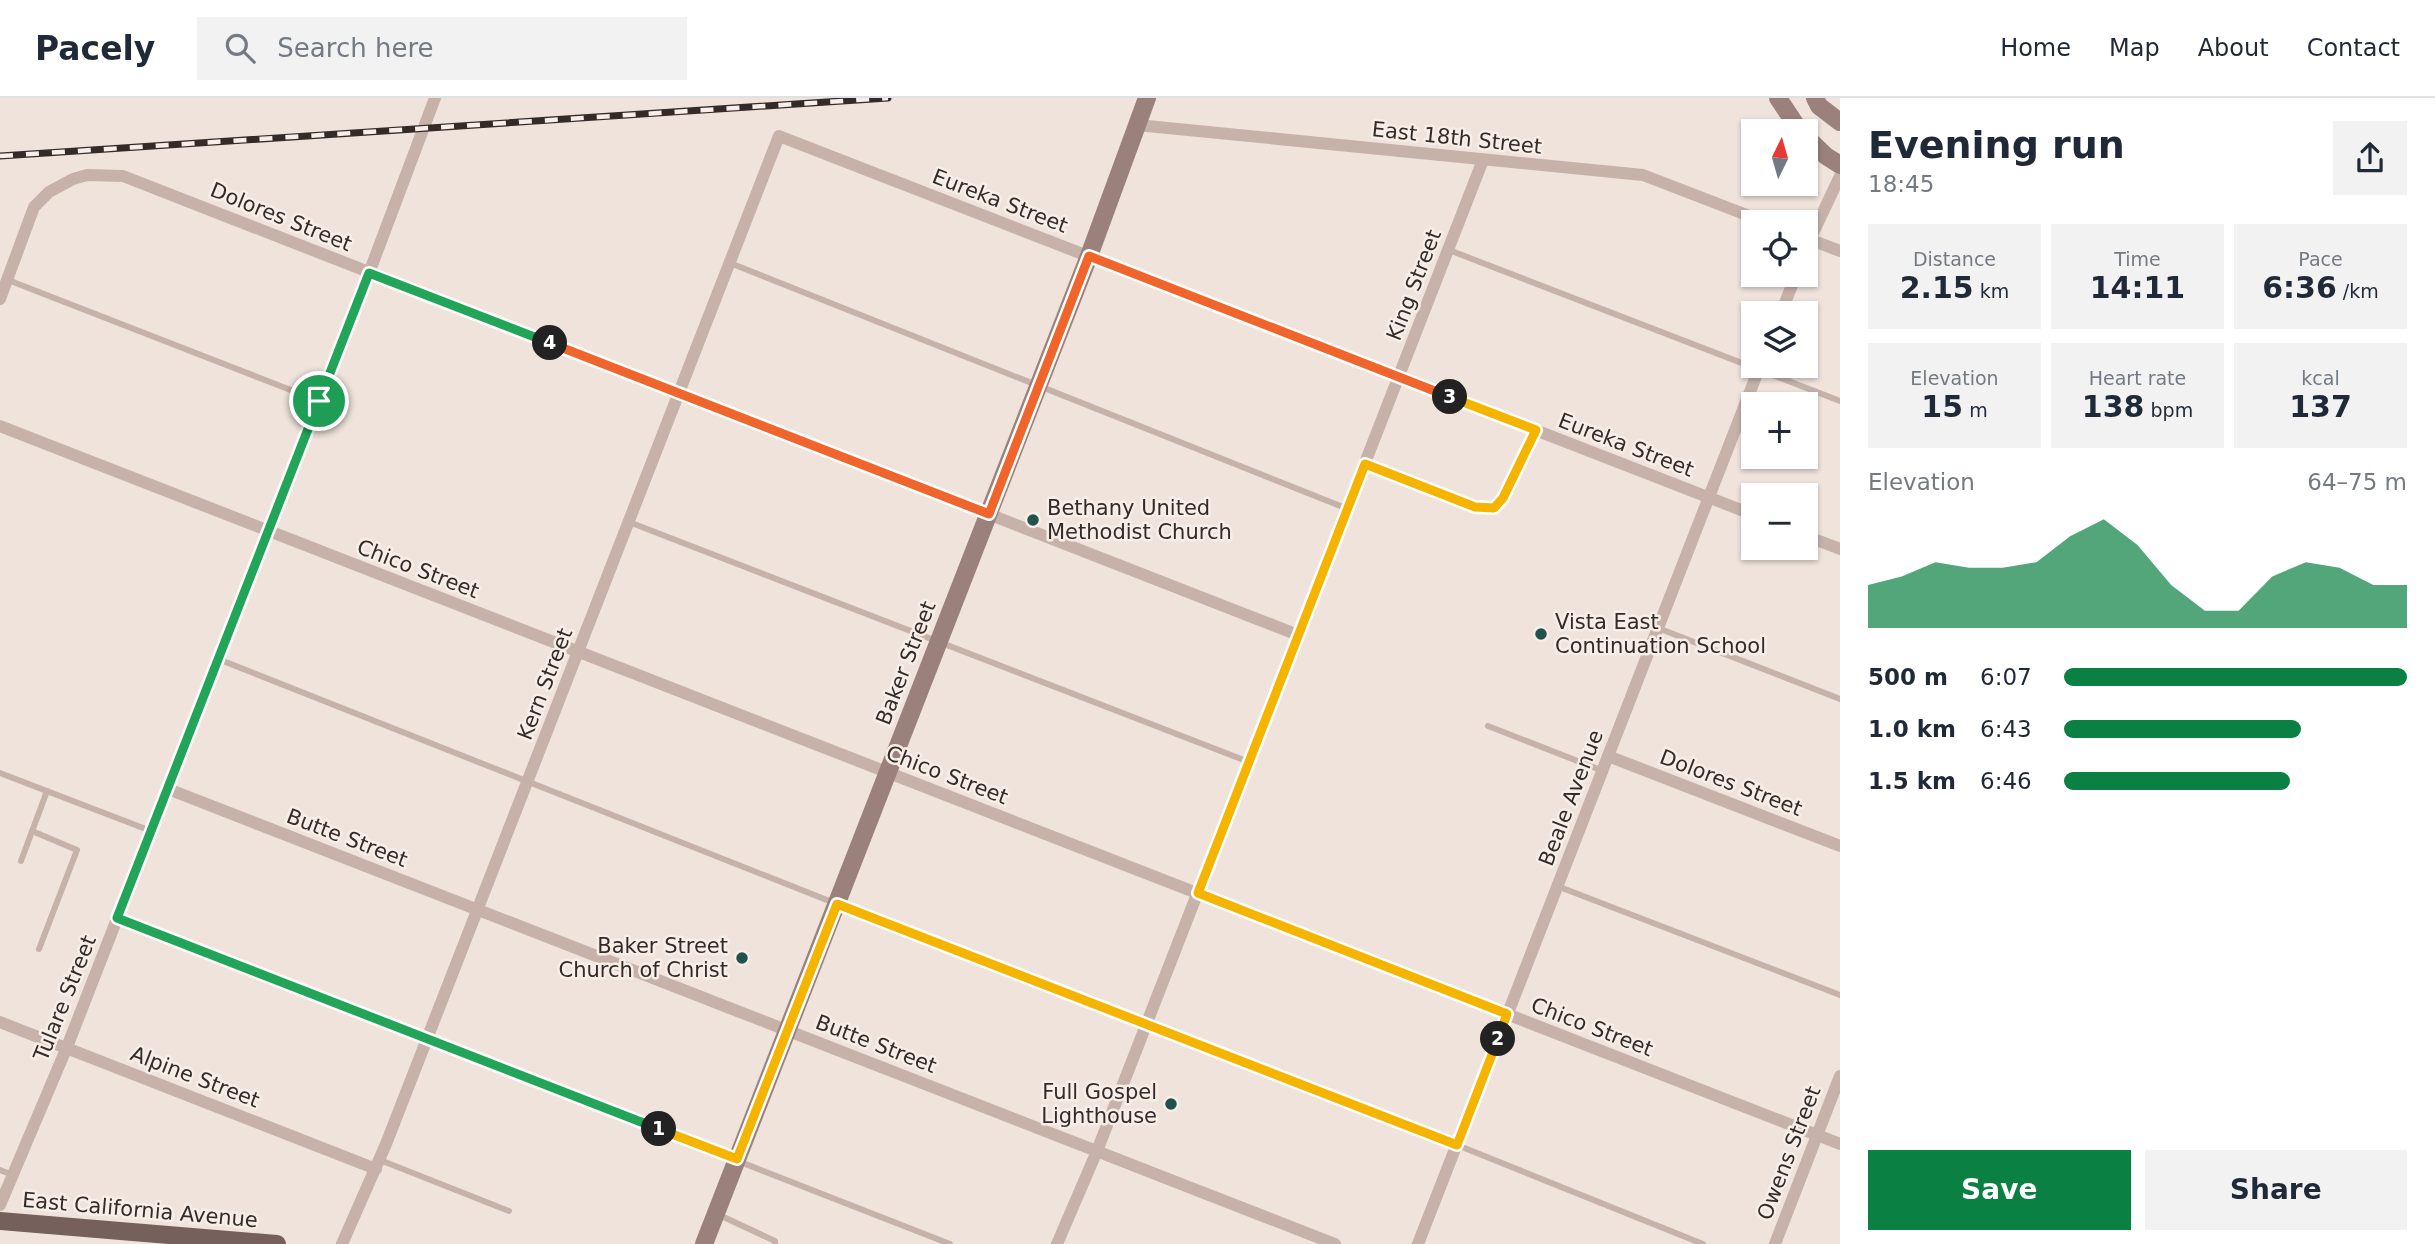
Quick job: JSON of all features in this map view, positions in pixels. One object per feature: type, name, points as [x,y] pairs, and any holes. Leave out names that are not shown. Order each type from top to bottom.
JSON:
[{"type":"main road","name":"East California Avenue","points":[[0,1221],[277,1244]]},
{"type":"street","name":"Tulare Street","points":[[0,1205],[67,1047],[435,98]]},
{"type":"street","name":"Baker Street","points":[[704,1244],[1089,256],[1147,98]]},
{"type":"street","points":[[1778,98],[1792,119]]},
{"type":"street","points":[[1815,98],[1819,106],[1840,122]]},
{"type":"street","name":"East 18th Street","points":[[1138,125],[1643,175],[1741,213]]},
{"type":"street","name":"Eureka Street","points":[[779,135],[1741,510]]},
{"type":"street","name":"Kern Street","points":[[342,1244],[378,1165],[779,135]]},
{"type":"street","points":[[1818,148],[1840,165]]},
{"type":"street","name":"King Street","points":[[1057,1244],[1147,1024],[1483,160]]},
{"type":"street","name":"Dolores Street","points":[[7,279],[34,207],[49,192],[87,175],[123,176],[1298,635]]},
{"type":"street","points":[[1818,220],[1840,176]]},
{"type":"street","points":[[1818,245],[1840,251]]},
{"type":"street","points":[[0,299],[7,279]]},
{"type":"street","name":"Beale Avenue","points":[[1418,1244],[1755,378]]},
{"type":"street","name":"Chico Street","points":[[0,426],[1840,1144]]},
{"type":"street","points":[[1818,541],[1840,549]]},
{"type":"street","name":"Dolores Street","points":[[1608,756],[1840,846]]},
{"type":"street","name":"Butte Street","points":[[168,789],[1335,1244]]},
{"type":"street","name":"Alpine Street","points":[[0,1022],[378,1165]]},
{"type":"street","name":"Owens Street","points":[[1775,1244],[1840,1076]]},
{"type":"lane","points":[[1449,250],[1741,361]]},
{"type":"lane","points":[[730,263],[1348,509]]},
{"type":"lane","points":[[7,279],[319,401]]},
{"type":"lane","points":[[1784,378],[1840,401]]},
{"type":"lane","points":[[1365,464],[1463,503],[1494,508],[1503,498],[1536,430]]},
{"type":"lane","points":[[629,522],[1249,762]]},
{"type":"lane","points":[[1658,628],[1840,699]]},
{"type":"lane","points":[[218,659],[1703,1244]]},
{"type":"lane","points":[[1488,726],[1602,771]]},
{"type":"lane","points":[[0,773],[151,831]]},
{"type":"lane","points":[[21,861],[47,791]]},
{"type":"lane","points":[[32,831],[77,850],[39,950]]},
{"type":"lane","points":[[1557,886],[1840,995]]},
{"type":"lane","points":[[117,918],[950,1244]]},
{"type":"lane","points":[[378,1165],[509,1211]]},
{"type":"lane","points":[[0,1170],[13,1175]]},
{"type":"lane","points":[[715,1214],[775,1241],[775,1244]]},
{"type":"railway","points":[[0,156],[888,98]]},
{"type":"place","name":"Bethany United Methodist Church","points":[[1033,520]]},
{"type":"place","name":"Vista East Continuation School","points":[[1541,634]]},
{"type":"place","name":"Baker Street Church of Christ","points":[[742,958]]},
{"type":"place","name":"Full Gospel Lighthouse","points":[[1171,1104]]},
{"type":"route","points":[[1089,256],[1536,430],[1503,498],[1494,508],[1463,503],[1365,464],[1198,893],[1507,1014],[1457,1145],[837,904],[737,1159],[117,918],[319,401],[369,273],[989,514],[1089,256]]}]
